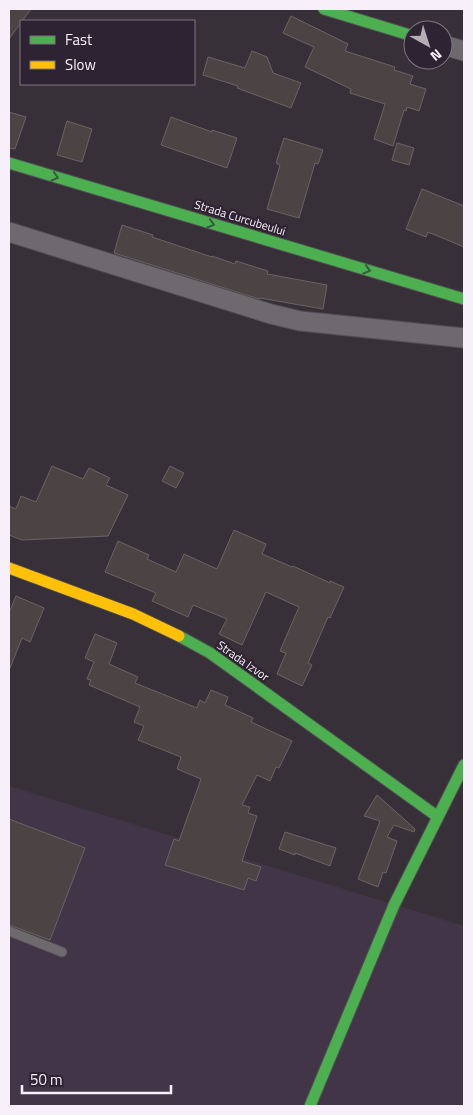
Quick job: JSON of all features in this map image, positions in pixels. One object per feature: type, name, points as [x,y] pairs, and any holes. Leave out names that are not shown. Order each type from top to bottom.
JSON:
[{"type":"street","points":[[324,9],[403,33]]},
{"type":"street","name":"Strada Curcubeului","points":[[9,163],[464,298]]},
{"type":"street","points":[[9,232],[271,314],[300,321],[464,338]]},
{"type":"street","name":"Strada Izvor","points":[[9,568],[133,614],[175,634],[210,654],[438,817]]},
{"type":"street","points":[[310,1106],[394,905],[464,765]]},
{"type":"lane","points":[[9,931],[62,952]]},
{"type":"shaded area","points":[[9,786],[464,926],[464,1106],[9,1106]]},
{"type":"building","points":[[9,9],[31,9],[23,20],[20,20],[20,24],[9,39]]},
{"type":"building","points":[[291,16],[348,44],[345,51],[395,67],[394,70],[413,76],[410,84],[426,89],[419,111],[407,107],[406,111],[404,110],[393,146],[374,139],[385,104],[350,93],[351,89],[305,67],[314,47],[283,33]]},
{"type":"building","points":[[252,51],[267,57],[273,73],[301,83],[291,108],[237,88],[238,86],[203,75],[208,57],[245,68]]},
{"type":"building","points":[[9,112],[26,117],[15,149],[9,148]]},
{"type":"building","points":[[171,117],[212,132],[212,130],[237,138],[227,168],[161,145]]},
{"type":"building","points":[[67,121],[92,129],[82,162],[57,155]]},
{"type":"building","points":[[284,138],[323,150],[318,164],[315,163],[299,218],[267,209],[280,165],[276,163]]},
{"type":"building","points":[[397,143],[414,148],[409,165],[392,160]]},
{"type":"building","points":[[422,189],[464,206],[464,247],[428,232],[426,237],[406,229]]},
{"type":"building","points":[[122,225],[212,257],[235,264],[236,261],[268,271],[267,274],[327,285],[323,309],[259,299],[114,253]]},
{"type":"building","points":[[52,466],[83,479],[89,468],[110,478],[106,485],[128,495],[108,536],[22,540],[9,535],[9,506],[16,509],[21,496],[36,502]]},
{"type":"building","points":[[170,466],[184,473],[176,488],[162,481]]},
{"type":"building","points":[[234,530],[266,544],[262,554],[330,583],[330,581],[344,587],[330,618],[328,617],[308,663],[312,665],[302,686],[277,674],[286,653],[280,651],[299,607],[266,592],[242,645],[219,634],[227,619],[193,605],[188,617],[152,601],[156,593],[105,572],[118,541],[149,555],[147,559],[176,572],[184,554],[217,569]]},
{"type":"building","points":[[16,596],[44,608],[30,642],[22,638],[9,668],[9,613]]},
{"type":"building","points":[[95,634],[117,643],[109,664],[138,677],[135,683],[197,708],[200,700],[205,703],[211,690],[228,697],[225,705],[253,718],[251,722],[292,741],[279,768],[276,767],[270,781],[257,775],[242,805],[250,807],[248,813],[257,816],[242,861],[261,867],[256,881],[248,878],[244,890],[165,865],[174,839],[179,841],[201,779],[177,769],[181,757],[138,740],[144,726],[134,722],[140,707],[89,685],[91,680],[87,679],[94,662],[85,658]]},
{"type":"building","points":[[377,795],[415,829],[414,832],[394,825],[387,837],[397,841],[386,873],[383,872],[378,887],[358,879],[380,821],[364,816]]},
{"type":"building","points":[[9,819],[85,848],[50,940],[9,925]]},
{"type":"building","points":[[285,832],[336,848],[330,866],[279,849]]},
{"type":"traffic: fast","points":[[324,9],[403,33]]},
{"type":"traffic: fast","points":[[9,163],[464,299]]},
{"type":"traffic: fast","points":[[179,636],[210,653],[438,817]]},
{"type":"traffic: fast","points":[[310,1106],[394,905],[464,765]]},
{"type":"traffic: slow","points":[[9,568],[133,614],[179,636]]}]
